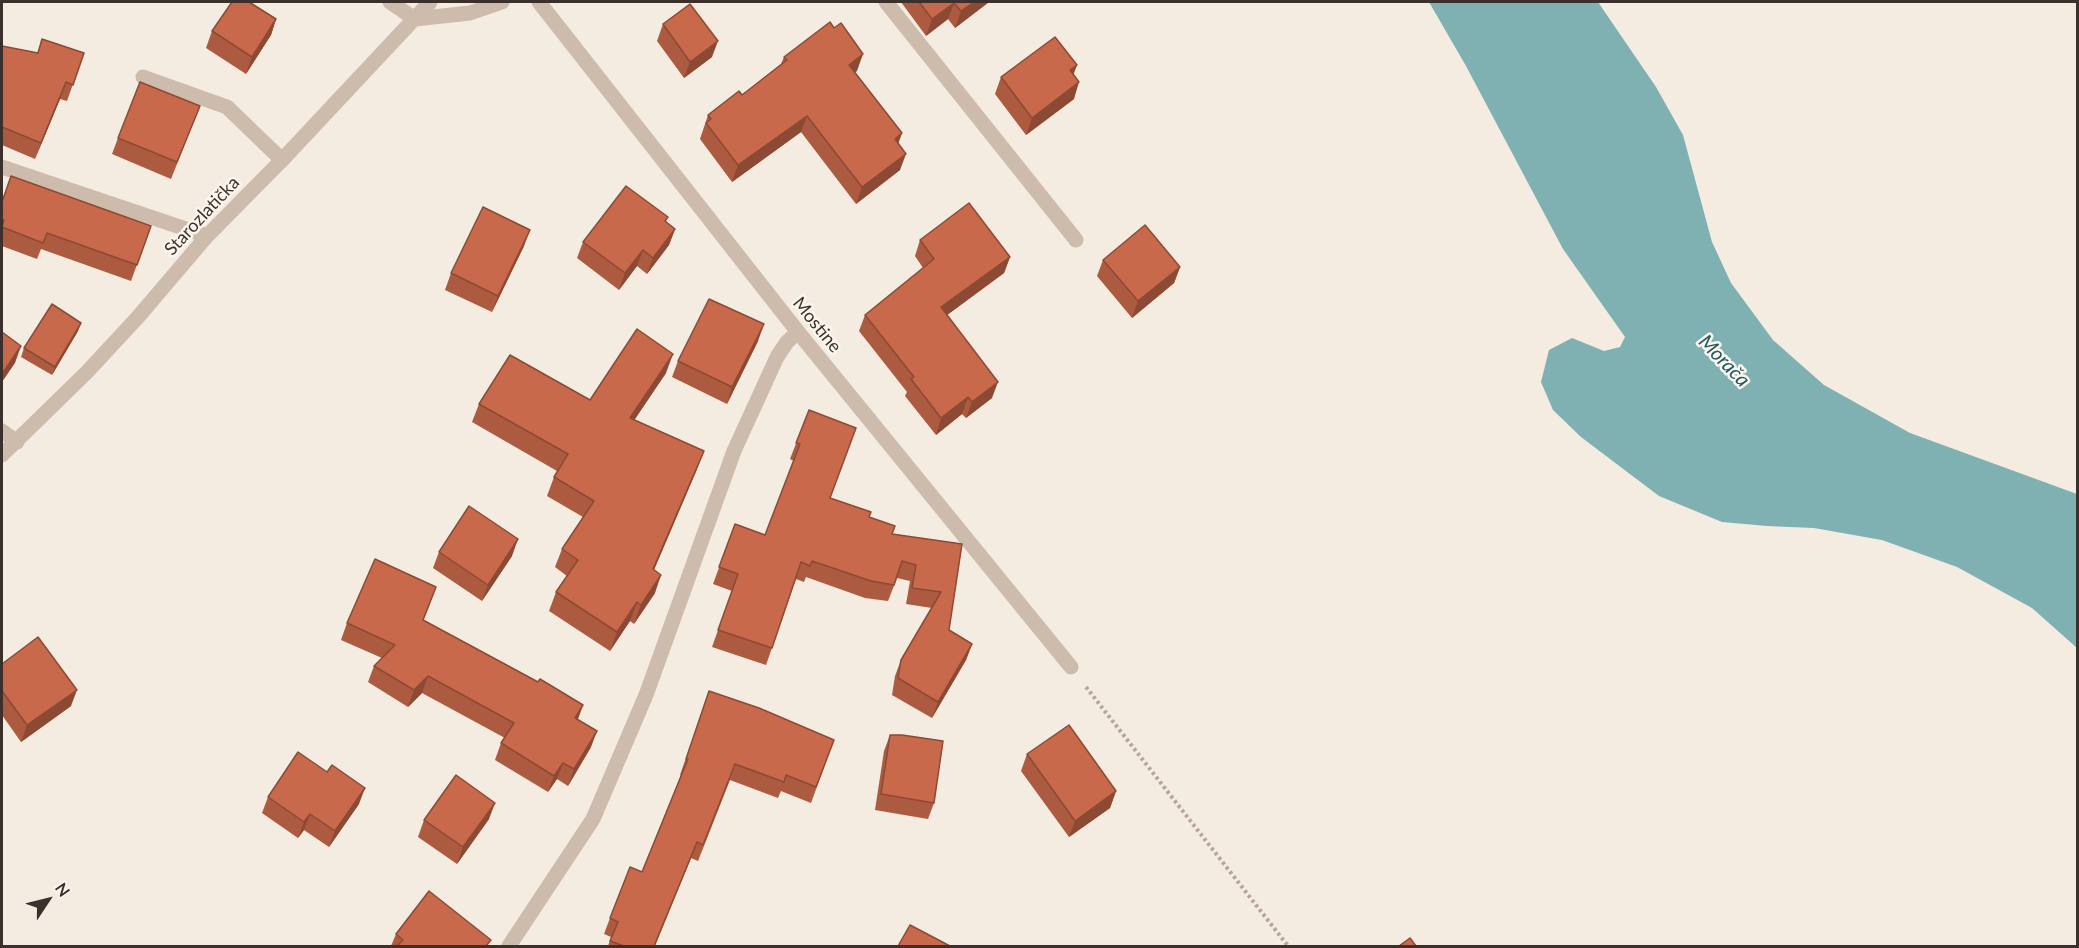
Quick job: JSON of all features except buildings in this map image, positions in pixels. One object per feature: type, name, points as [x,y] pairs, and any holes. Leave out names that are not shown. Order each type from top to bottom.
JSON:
[{"type":"street","points":[[390,2],[415,19],[470,13],[502,2]]},
{"type":"street","name":"Starozlatička","points":[[2,455],[102,356],[207,236],[282,160],[429,2]]},
{"type":"street","name":"Mostine","points":[[539,2],[798,332],[1071,667]]},
{"type":"street","points":[[886,2],[1076,240]]},
{"type":"street","points":[[143,77],[227,107],[282,160]]},
{"type":"street","points":[[2,167],[207,236]]},
{"type":"street","points":[[509,946],[592,819],[646,695],[734,451],[777,357],[787,342],[798,332]]},
{"type":"street","points":[[2,431],[17,442]]},
{"type":"path","points":[[1071,667],[1288,946]]},
{"type":"water","name":"Morača","points":[[1429,2],[1598,2],[1656,87],[1683,135],[1712,242],[1731,283],[1773,340],[1824,385],[1910,433],[2077,494],[2077,648],[2032,608],[1957,567],[1882,540],[1814,528],[1722,522],[1659,496],[1581,437],[1553,410],[1541,382],[1549,350],[1572,338],[1604,351],[1620,347],[1625,337],[1563,249],[1466,66]]}]
